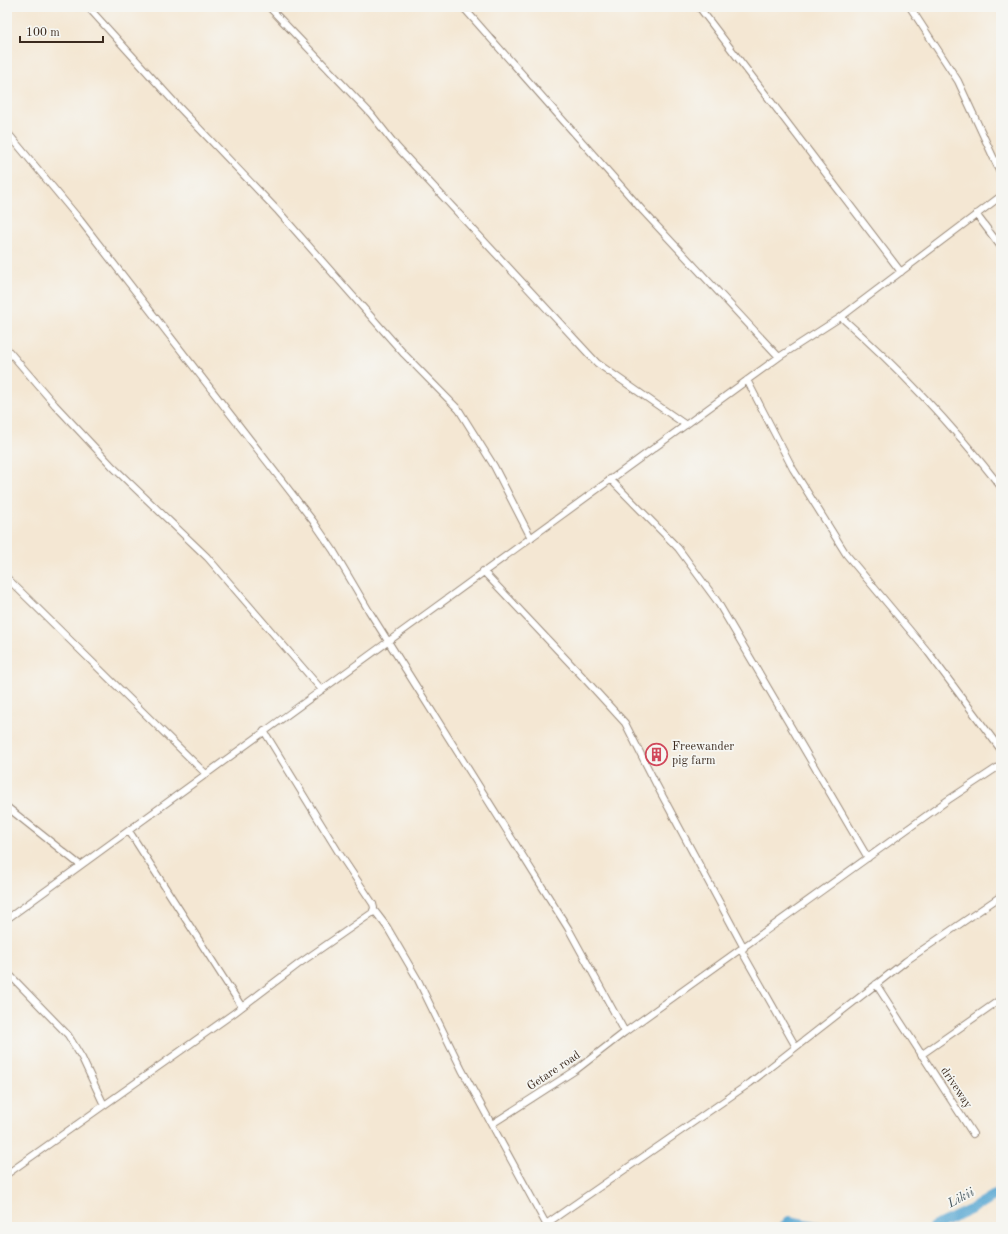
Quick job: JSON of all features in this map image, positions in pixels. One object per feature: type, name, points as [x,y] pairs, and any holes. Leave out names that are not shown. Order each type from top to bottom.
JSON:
[{"type":"street","points":[[88,7],[179,107],[278,211],[409,360],[459,410],[494,466],[531,538]]},
{"type":"street","points":[[269,7],[371,114],[397,147],[597,363],[686,424]]},
{"type":"street","points":[[463,7],[643,210],[780,357]]},
{"type":"street","points":[[699,7],[901,272]]},
{"type":"street","points":[[910,7],[958,82],[1001,174]]},
{"type":"street","points":[[7,132],[80,220],[313,521],[389,640],[507,833],[568,928],[625,1032]]},
{"type":"street","points":[[7,918],[129,831],[483,571],[531,538],[747,380],[841,317],[1001,196]]},
{"type":"street","points":[[976,214],[1001,247]]},
{"type":"street","points":[[841,317],[891,364],[942,418],[1001,487]]},
{"type":"street","points":[[7,349],[113,467],[207,557],[322,690]]},
{"type":"street","points":[[747,380],[793,469],[846,554],[928,652],[1001,750]]},
{"type":"street","points":[[610,480],[678,548],[717,601],[868,858]]},
{"type":"street","points":[[483,571],[625,723],[796,1047]]},
{"type":"street","points":[[7,578],[206,774]]},
{"type":"street","points":[[264,731],[339,854],[366,894],[374,910],[383,921],[418,980],[462,1070],[547,1226],[739,1090],[876,984],[1001,896]]},
{"type":"street","name":"Getare road","points":[[492,1124],[576,1070],[625,1032],[743,949],[948,800],[1001,765]]},
{"type":"street","points":[[7,807],[80,865]]},
{"type":"street","points":[[129,831],[242,1007]]},
{"type":"street","points":[[7,1174],[242,1007],[300,963],[371,915],[374,910]]},
{"type":"street","points":[[7,972],[68,1035],[82,1058],[104,1105]]},
{"type":"street","name":"driveway","points":[[876,984],[973,1134]]},
{"type":"street","points":[[921,1055],[1001,999]]},
{"type":"waterway","name":"Likii","points":[[933,1227],[970,1210],[1001,1191]]},
{"type":"waterway","name":"Likii","points":[[784,1227],[789,1221],[820,1227]]},
{"type":"place","name":"Freewander pig farm","points":[[657,754]]}]
